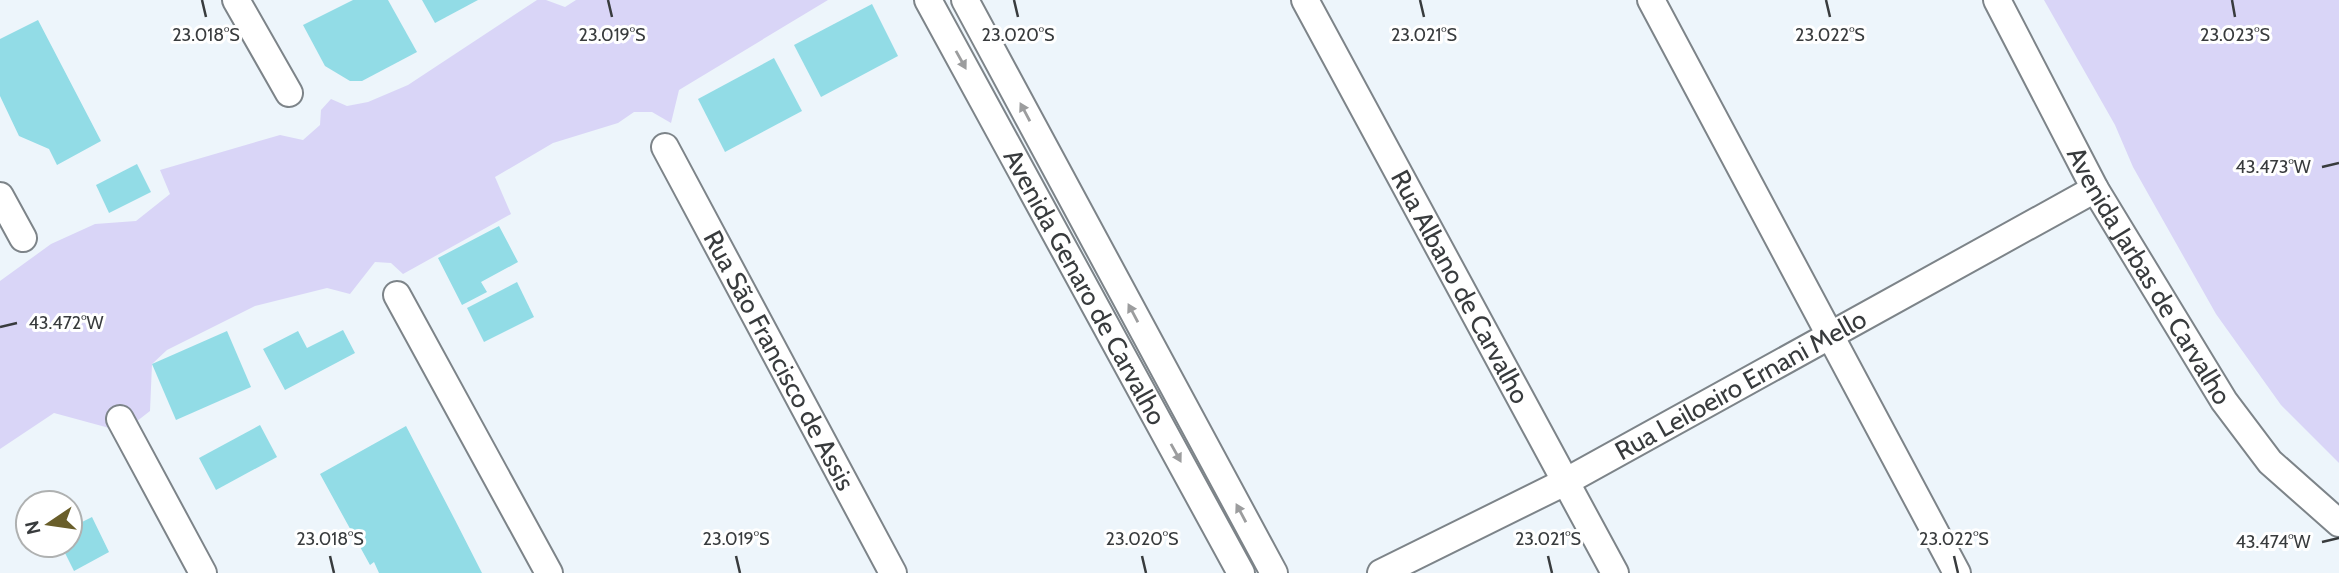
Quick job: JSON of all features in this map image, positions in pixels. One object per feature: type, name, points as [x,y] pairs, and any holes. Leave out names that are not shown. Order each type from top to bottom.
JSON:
[{"type":"street","points":[[236,0],[289,93]]},
{"type":"street","name":"Avenida Genaro de Carvalho","points":[[928,0],[1241,573]]},
{"type":"street","name":"Avenida Genaro de Carvalho","points":[[965,0],[1274,573]]},
{"type":"street","name":"Rua Albano de Carvalho","points":[[1305,0],[1615,573]]},
{"type":"street","points":[[1651,0],[1957,573]]},
{"type":"street","name":"Avenida Jarbas de Carvalho","points":[[1997,0],[2095,188],[2224,401],[2270,462],[2339,523]]},
{"type":"street","name":"Rua São Francisco de Assis","points":[[665,148],[893,573]]},
{"type":"street","name":"Rua Leiloeiro Ernani Mello","points":[[1381,573],[1565,482],[2095,188]]},
{"type":"street","points":[[0,196],[23,238]]},
{"type":"street","points":[[397,295],[550,573]]},
{"type":"street","points":[[120,419],[203,573]]},
{"type":"shaded area","points":[[537,0],[546,0],[565,7],[576,0],[828,0],[679,90],[671,123],[652,112],[634,112],[618,123],[553,143],[495,177],[511,214],[403,274],[391,263],[375,262],[350,294],[327,288],[255,306],[167,350],[152,364],[150,411],[132,425],[113,429],[54,413],[0,449],[0,281],[51,244],[95,224],[136,221],[170,194],[160,170],[280,135],[303,140],[320,125],[321,110],[331,99],[347,106],[368,102],[408,85]]},
{"type":"shaded area","points":[[2044,0],[2339,0],[2339,463],[2281,405],[2216,314],[2133,167],[2115,125]]},
{"type":"building","points":[[353,0],[388,0],[417,52],[362,81],[350,81],[325,66],[303,25]]},
{"type":"building","points":[[422,0],[478,0],[435,23]]},
{"type":"building","points":[[872,4],[898,56],[821,97],[794,45]]},
{"type":"building","points":[[38,20],[101,141],[57,165],[49,149],[19,136],[0,96],[0,39]]},
{"type":"building","points":[[774,58],[802,111],[725,152],[698,99]]},
{"type":"building","points":[[137,164],[151,192],[109,213],[96,185]]},
{"type":"building","points":[[499,226],[518,262],[481,282],[487,292],[462,305],[438,258]]},
{"type":"building","points":[[517,282],[534,317],[484,342],[467,308]]},
{"type":"building","points":[[343,330],[355,353],[285,390],[263,349],[298,331],[307,348]]},
{"type":"building","points":[[227,331],[251,387],[176,420],[152,364]]},
{"type":"building","points":[[260,425],[277,457],[216,490],[199,458]]},
{"type":"building","points":[[406,426],[482,573],[379,573],[374,562],[370,565],[320,474]]},
{"type":"building","points":[[92,517],[109,552],[74,571],[68,559],[84,559],[84,521]]}]
